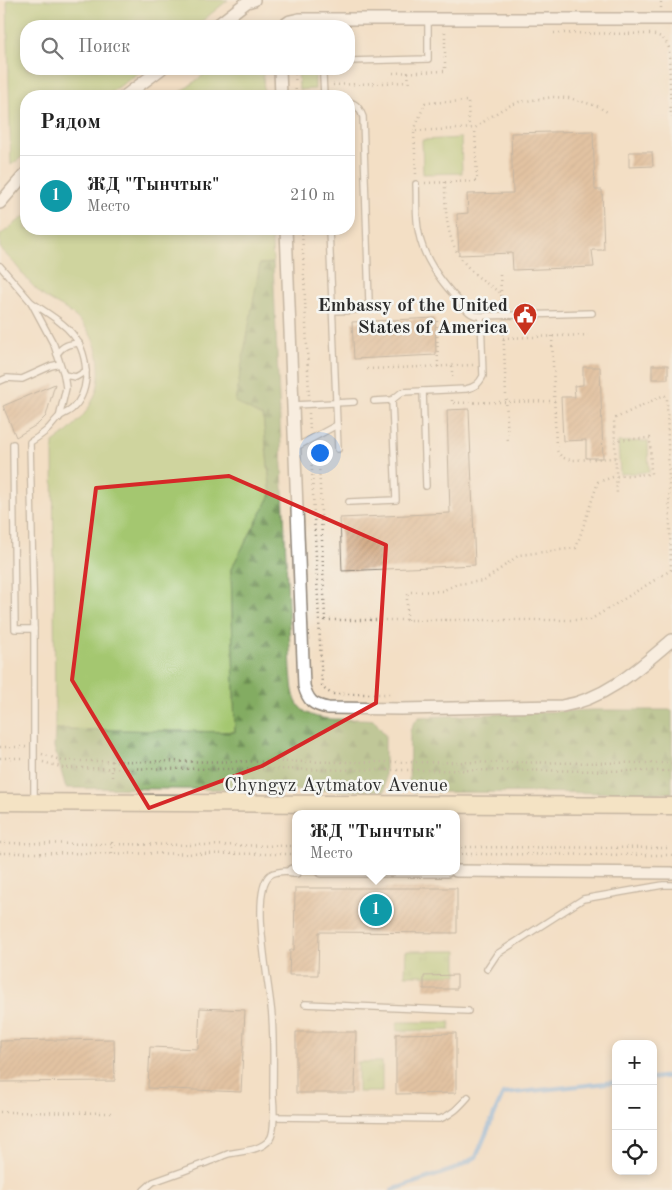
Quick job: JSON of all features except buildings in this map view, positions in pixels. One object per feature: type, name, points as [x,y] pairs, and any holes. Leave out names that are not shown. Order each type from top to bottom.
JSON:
[{"type":"main road","name":"Chyngyz Aytmatov Avenue","points":[[0,802],[672,806]]},
{"type":"street","points":[[224,20],[248,2],[254,0]]},
{"type":"street","points":[[355,22],[428,19],[672,19]]},
{"type":"street","points":[[294,20],[308,20]]},
{"type":"street","points":[[134,90],[153,75]]},
{"type":"street","points":[[280,75],[281,90]]},
{"type":"street","points":[[0,203],[20,180]]},
{"type":"street","points":[[286,235],[304,686],[310,700],[318,706],[328,708],[400,709],[562,706],[588,699],[617,685],[672,640]]},
{"type":"street","points":[[460,871],[672,873]]},
{"type":"lane","points":[[355,61],[428,59],[428,19]]},
{"type":"lane","points":[[323,75],[324,90]]},
{"type":"lane","points":[[332,311],[360,310],[366,307],[369,302],[363,117],[361,109],[355,105]]},
{"type":"lane","points":[[416,184],[419,234],[428,258],[441,280],[468,312],[475,316],[592,313]]},
{"type":"lane","points":[[329,235],[338,449]]},
{"type":"lane","points":[[0,266],[31,302],[57,354],[66,388],[59,418]]},
{"type":"lane","points":[[31,302],[61,322],[79,342],[84,355],[86,371],[82,394],[73,408],[30,442],[34,629],[34,802]]},
{"type":"lane","points":[[374,401],[392,400],[402,392],[466,389],[480,383],[483,376],[482,316]]},
{"type":"lane","points":[[57,354],[60,348],[65,345],[79,342]]},
{"type":"lane","points":[[1,378],[22,379],[60,364]]},
{"type":"lane","points":[[64,375],[76,377],[86,371]]},
{"type":"lane","points":[[423,391],[426,486]]},
{"type":"lane","points":[[349,502],[396,500],[392,400]]},
{"type":"lane","points":[[294,405],[354,402]]},
{"type":"lane","points":[[296,447],[337,425]]},
{"type":"lane","points":[[13,444],[15,629],[34,629]]},
{"type":"lane","points":[[144,1190],[154,1182],[228,1154],[243,1152],[261,1146],[272,1135],[274,1118],[272,1016],[263,954],[261,918],[263,889],[270,875],[281,871],[292,871]]},
{"type":"lane","points":[[487,969],[497,954],[583,900],[672,885]]},
{"type":"lane","points":[[305,1004],[468,1011]]},
{"type":"lane","points":[[274,1118],[440,1119],[450,1116],[468,1097]]},
{"type":"path","points":[[552,33],[649,34],[662,37],[669,48],[671,118]]},
{"type":"path","points":[[332,85],[409,84],[408,72]]},
{"type":"path","points":[[295,75],[296,90]]},
{"type":"path","points":[[414,131],[475,128],[504,108],[519,102],[535,99],[569,98],[598,106],[609,113]]},
{"type":"path","points":[[469,128],[468,101],[425,103],[414,131],[416,184],[478,181],[475,128]]},
{"type":"path","points":[[445,182],[445,210],[448,230],[454,248],[461,260],[474,274],[487,285],[501,293]]},
{"type":"path","points":[[302,235],[322,686],[325,690],[334,694],[393,694]]},
{"type":"path","points":[[500,275],[508,444]]},
{"type":"path","points":[[437,320],[438,367]]},
{"type":"path","points":[[503,338],[588,335]]},
{"type":"path","points":[[552,336],[557,453],[561,457],[572,460],[616,458]]},
{"type":"path","points":[[367,370],[483,365]]},
{"type":"path","points":[[319,460],[325,620],[590,620],[671,570],[667,397],[664,395],[614,418],[617,495]]},
{"type":"path","points":[[452,404],[555,401]]},
{"type":"path","points":[[407,620],[407,596],[410,592],[442,591],[457,584],[484,581],[519,555],[576,548],[598,482],[616,476],[651,474],[650,438],[615,440]]},
{"type":"path","points":[[0,747],[26,747],[63,761],[672,763]]},
{"type":"path","points":[[0,758],[27,758],[64,768],[672,771]]},
{"type":"path","points":[[112,761],[112,778]]},
{"type":"path","points":[[112,839],[112,853]]},
{"type":"path","points":[[0,843],[292,846]]},
{"type":"path","points":[[460,847],[672,848]]},
{"type":"path","points":[[0,853],[292,854]]},
{"type":"path","points":[[460,854],[672,855]]},
{"type":"path","points":[[0,1112],[114,1113]]},
{"type":"highlighted area","points":[[229,476],[386,545],[376,703],[262,766],[149,808],[72,680],[96,488]]},
{"type":"green space","points":[[7,0],[228,0],[203,20],[20,20],[20,75],[136,75],[114,90],[20,90],[20,158],[11,165]]},
{"type":"green space","points":[[203,75],[263,75],[264,90],[184,90]]},
{"type":"green space","points":[[298,75],[315,75],[315,89],[299,90]]},
{"type":"green space","points":[[461,138],[462,173],[423,174],[422,140]]},
{"type":"green space","points":[[20,220],[20,235],[271,235],[273,263],[260,264],[263,416],[271,495],[231,569],[235,732],[55,729],[53,443],[77,423],[94,397],[99,377],[98,355],[86,328],[62,307],[37,290],[5,254],[0,247],[0,235]]},
{"type":"green space","points":[[273,263],[293,692],[299,706],[306,713],[316,717],[374,720],[385,735],[385,791],[66,788],[54,747],[55,729],[235,732],[231,569],[271,495],[263,417],[235,402],[260,264]]},
{"type":"green space","points":[[648,441],[649,472],[620,474],[618,442]]},
{"type":"green space","points":[[592,710],[672,710],[672,793],[413,792],[409,788],[410,731],[419,717]]},
{"type":"green space","points":[[406,951],[457,951],[457,975],[405,975]]},
{"type":"green space","points":[[398,1022],[450,1022],[450,1030],[397,1031]]},
{"type":"green space","points":[[358,1062],[382,1062],[382,1092],[358,1092]]},
{"type":"waterway","points":[[657,1078],[672,1076]]},
{"type":"waterway","points":[[392,1190],[455,1169],[476,1157],[503,1094],[612,1082]]},
{"type":"place","name":"Embassy of the United States of America","points":[[525,336]]},
{"type":"place","name":"ЖД \"Тынчтык\"","points":[[376,910]]}]
